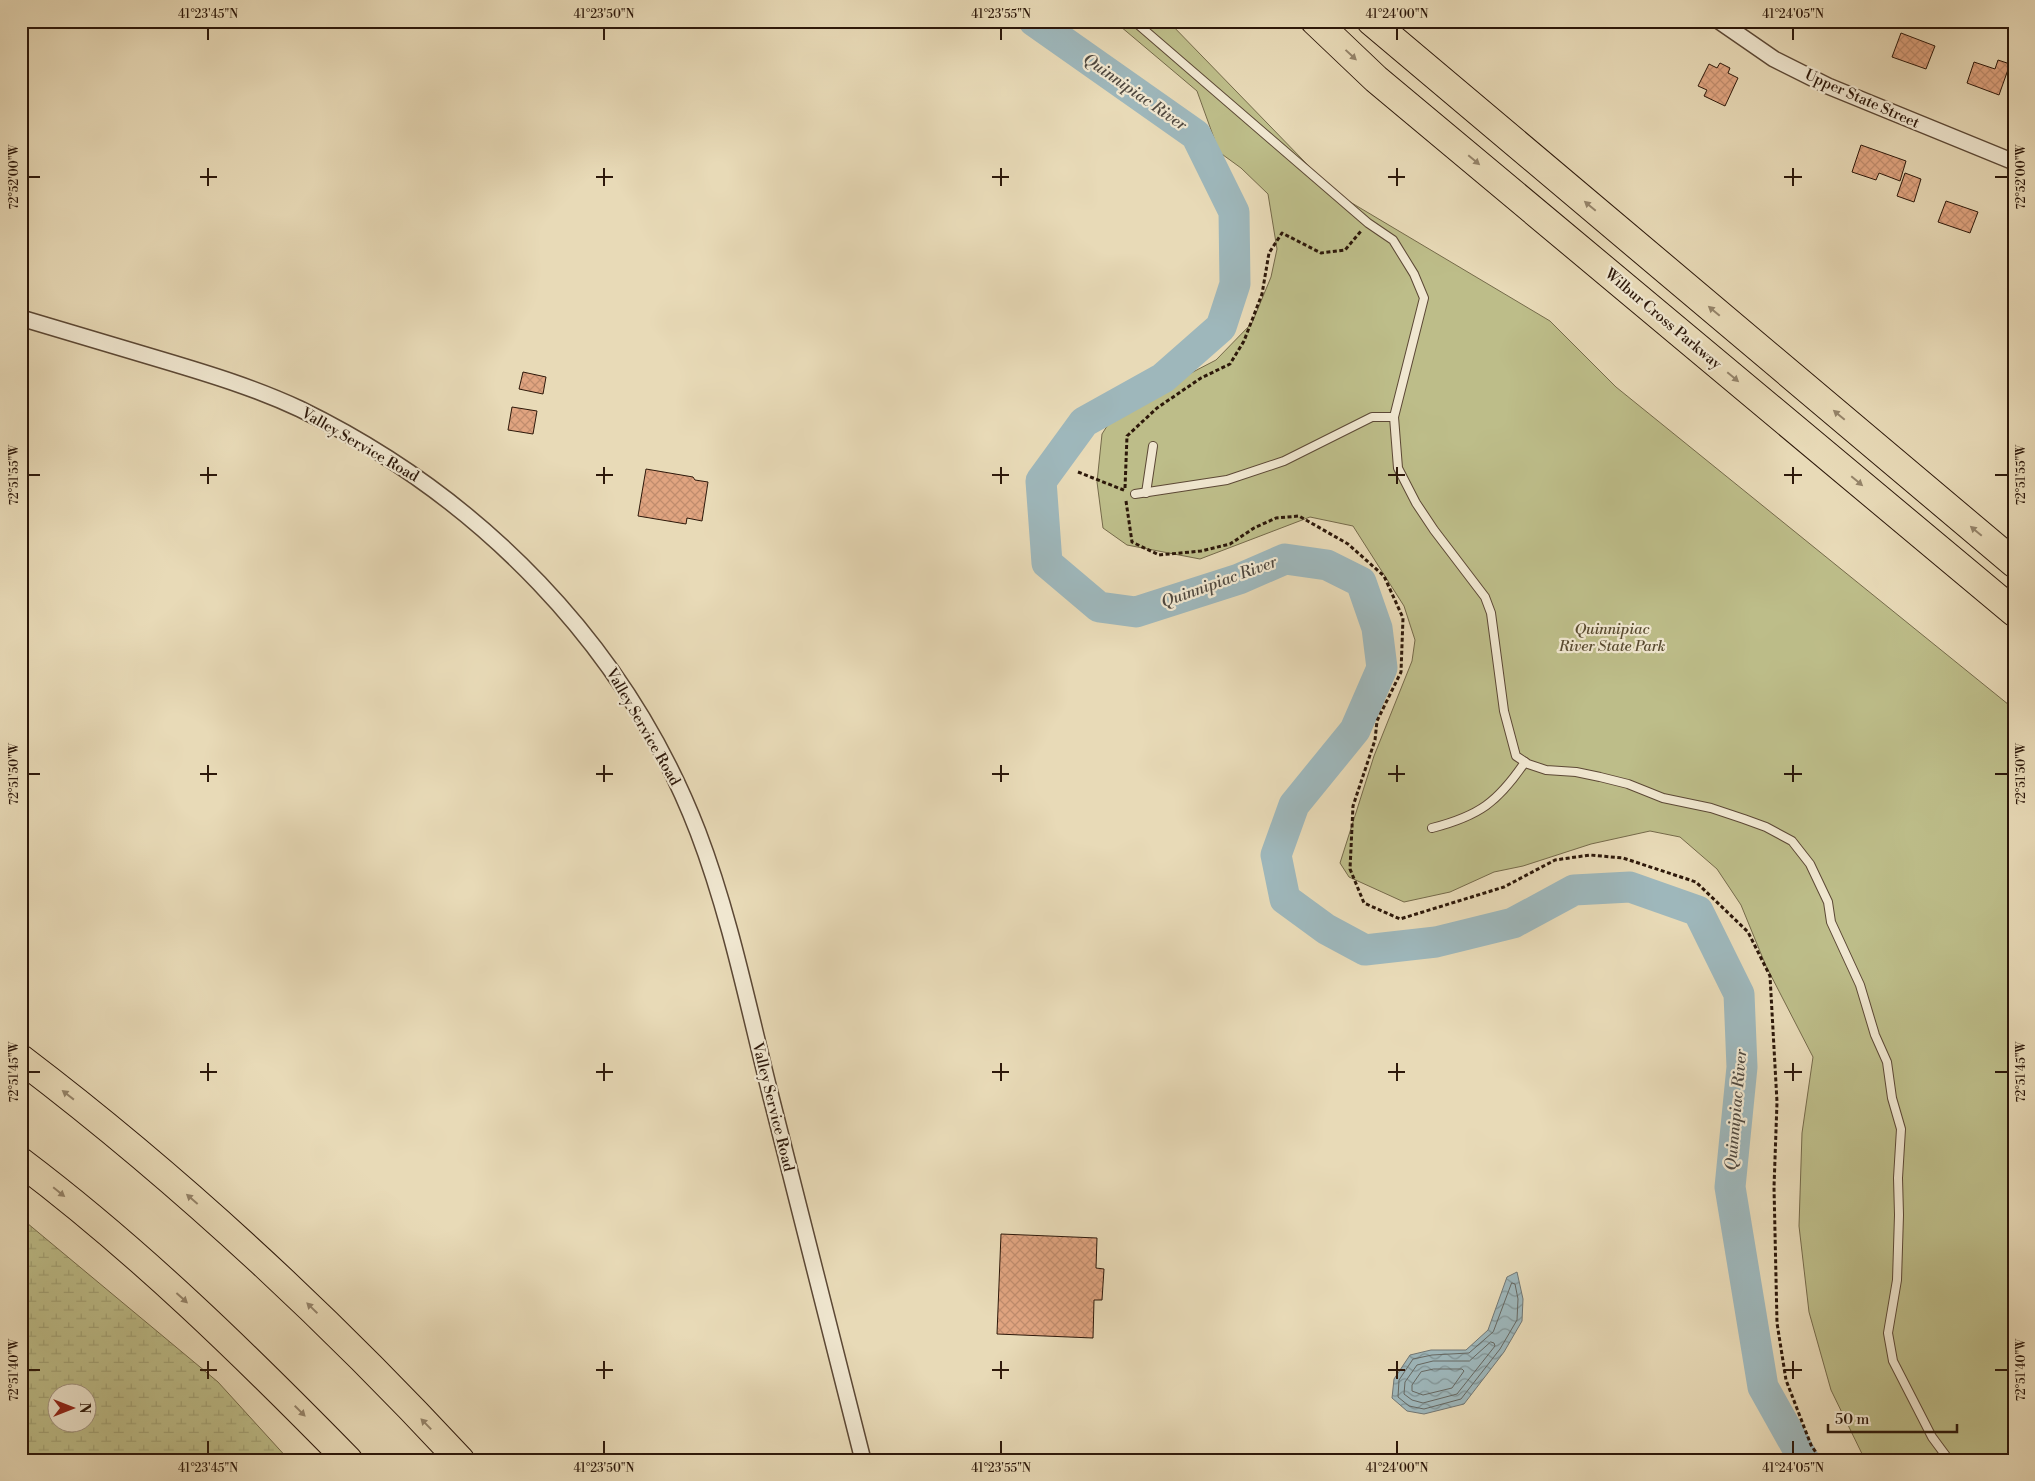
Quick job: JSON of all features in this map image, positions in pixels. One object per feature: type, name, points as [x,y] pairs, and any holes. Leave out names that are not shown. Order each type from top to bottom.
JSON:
[{"type":"highway","name":"Wilbur Cross Parkway","points":[[1315,21],[1376,79],[2014,612]]},
{"type":"highway","points":[[1371,21],[2014,563]]},
{"type":"highway","points":[[21,1059],[124,1141],[249,1249],[360,1356],[460,1460]]},
{"type":"highway","points":[[21,1162],[103,1228],[182,1298],[246,1357],[348,1460]]},
{"type":"street","name":"Upper State Street","points":[[1719,21],[1774,59],[1828,86],[2014,162]]},
{"type":"street","name":"Valley Service Road","points":[[21,318],[253,388],[301,410],[368,446],[441,495],[498,542],[542,584],[596,650],[632,703],[662,755],[686,804],[707,859],[752,1024],[863,1460]]},
{"type":"lane","points":[[1134,21],[1368,223],[1393,240],[1414,274],[1424,298],[1394,417],[1398,468],[1434,530],[1485,597],[1491,613],[1504,711],[1516,756],[1525,762],[1546,770],[1576,772],[1628,784],[1663,798],[1711,808],[1744,818],[1766,827],[1792,842],[1810,864],[1828,902],[1831,922],[1860,985],[1875,1035],[1887,1062],[1892,1098],[1901,1129],[1898,1178],[1897,1280],[1888,1333],[1893,1361],[1932,1438],[1949,1460]]},
{"type":"lane","points":[[1136,494],[1202,485],[1265,468],[1284,461],[1372,417],[1394,417]]},
{"type":"lane","points":[[1146,493],[1153,446]]},
{"type":"lane","points":[[1432,828],[1454,822],[1481,810],[1506,790],[1525,762]]},
{"type":"path","points":[[1368,223],[1345,250],[1321,253],[1282,233],[1269,253],[1262,294],[1244,341],[1230,364],[1201,378],[1157,408],[1127,436],[1125,491],[1132,542],[1159,555],[1201,551],[1230,544],[1254,528],[1269,522],[1300,516],[1348,544],[1384,576],[1403,618],[1401,672],[1377,721],[1375,740],[1353,806],[1350,869],[1364,903],[1400,920],[1504,887],[1555,860],[1590,855],[1624,858],[1696,882],[1748,932],[1770,976],[1777,1102],[1774,1187],[1777,1323],[1786,1380],[1811,1445],[1821,1460]]},
{"type":"path","points":[[1078,472],[1136,494]]},
{"type":"green space","name":"Quinnipiac River State Park","points":[[1114,21],[1168,21],[1335,193],[1550,321],[1616,387],[2014,709],[2014,1460],[1865,1460],[1831,1390],[1809,1312],[1799,1226],[1802,1133],[1813,1057],[1766,966],[1741,905],[1717,869],[1680,837],[1650,831],[1591,844],[1523,866],[1494,872],[1450,892],[1404,902],[1349,877],[1340,863],[1374,756],[1412,661],[1415,640],[1404,606],[1353,526],[1310,517],[1200,559],[1127,545],[1103,528],[1097,482],[1102,434],[1116,412],[1216,360],[1252,323],[1271,277],[1277,249],[1268,194],[1241,168],[1219,152],[1197,91]]},
{"type":"green space","points":[[21,1218],[218,1382],[289,1460],[21,1460]]},
{"type":"water","points":[[1517,1272],[1523,1299],[1522,1321],[1504,1352],[1464,1404],[1424,1414],[1407,1411],[1392,1398],[1394,1379],[1410,1355],[1431,1350],[1466,1350],[1488,1330],[1507,1277]]},
{"type":"building","points":[[1901,33],[1935,46],[1926,69],[1892,57]]},
{"type":"building","points":[[1998,60],[2010,64],[1999,95],[1967,83],[1974,62],[1995,69]]},
{"type":"building","points":[[1720,63],[1730,68],[1728,73],[1738,78],[1725,106],[1704,96],[1707,90],[1698,86],[1709,64],[1717,68]]},
{"type":"building","points":[[1861,145],[1906,161],[1900,181],[1879,173],[1876,180],[1852,172]]},
{"type":"building","points":[[1905,173],[1921,179],[1914,202],[1897,196]]},
{"type":"building","points":[[1946,201],[1978,212],[1970,233],[1938,222]]},
{"type":"building","points":[[523,372],[546,377],[543,394],[519,389]]},
{"type":"building","points":[[512,407],[537,411],[533,434],[508,430]]},
{"type":"building","points":[[646,469],[693,477],[695,480],[708,482],[702,521],[687,518],[686,524],[638,516]]},
{"type":"building","points":[[1001,1234],[1097,1238],[1096,1268],[1104,1269],[1102,1300],[1094,1300],[1093,1338],[997,1334]]},
{"type":"waterway","name":"Quinnipiac River","points":[[1034,21],[1196,135],[1234,212],[1235,284],[1221,327],[1163,378],[1084,422],[1041,481],[1047,563],[1099,607],[1136,612],[1239,579],[1285,559],[1327,565],[1361,582],[1377,628],[1382,668],[1355,730],[1294,805],[1276,855],[1285,899],[1326,929],[1365,950],[1436,942],[1513,923],[1574,890],[1630,887],[1698,911],[1739,994],[1742,1067],[1730,1187],[1763,1387],[1804,1460]]}]
